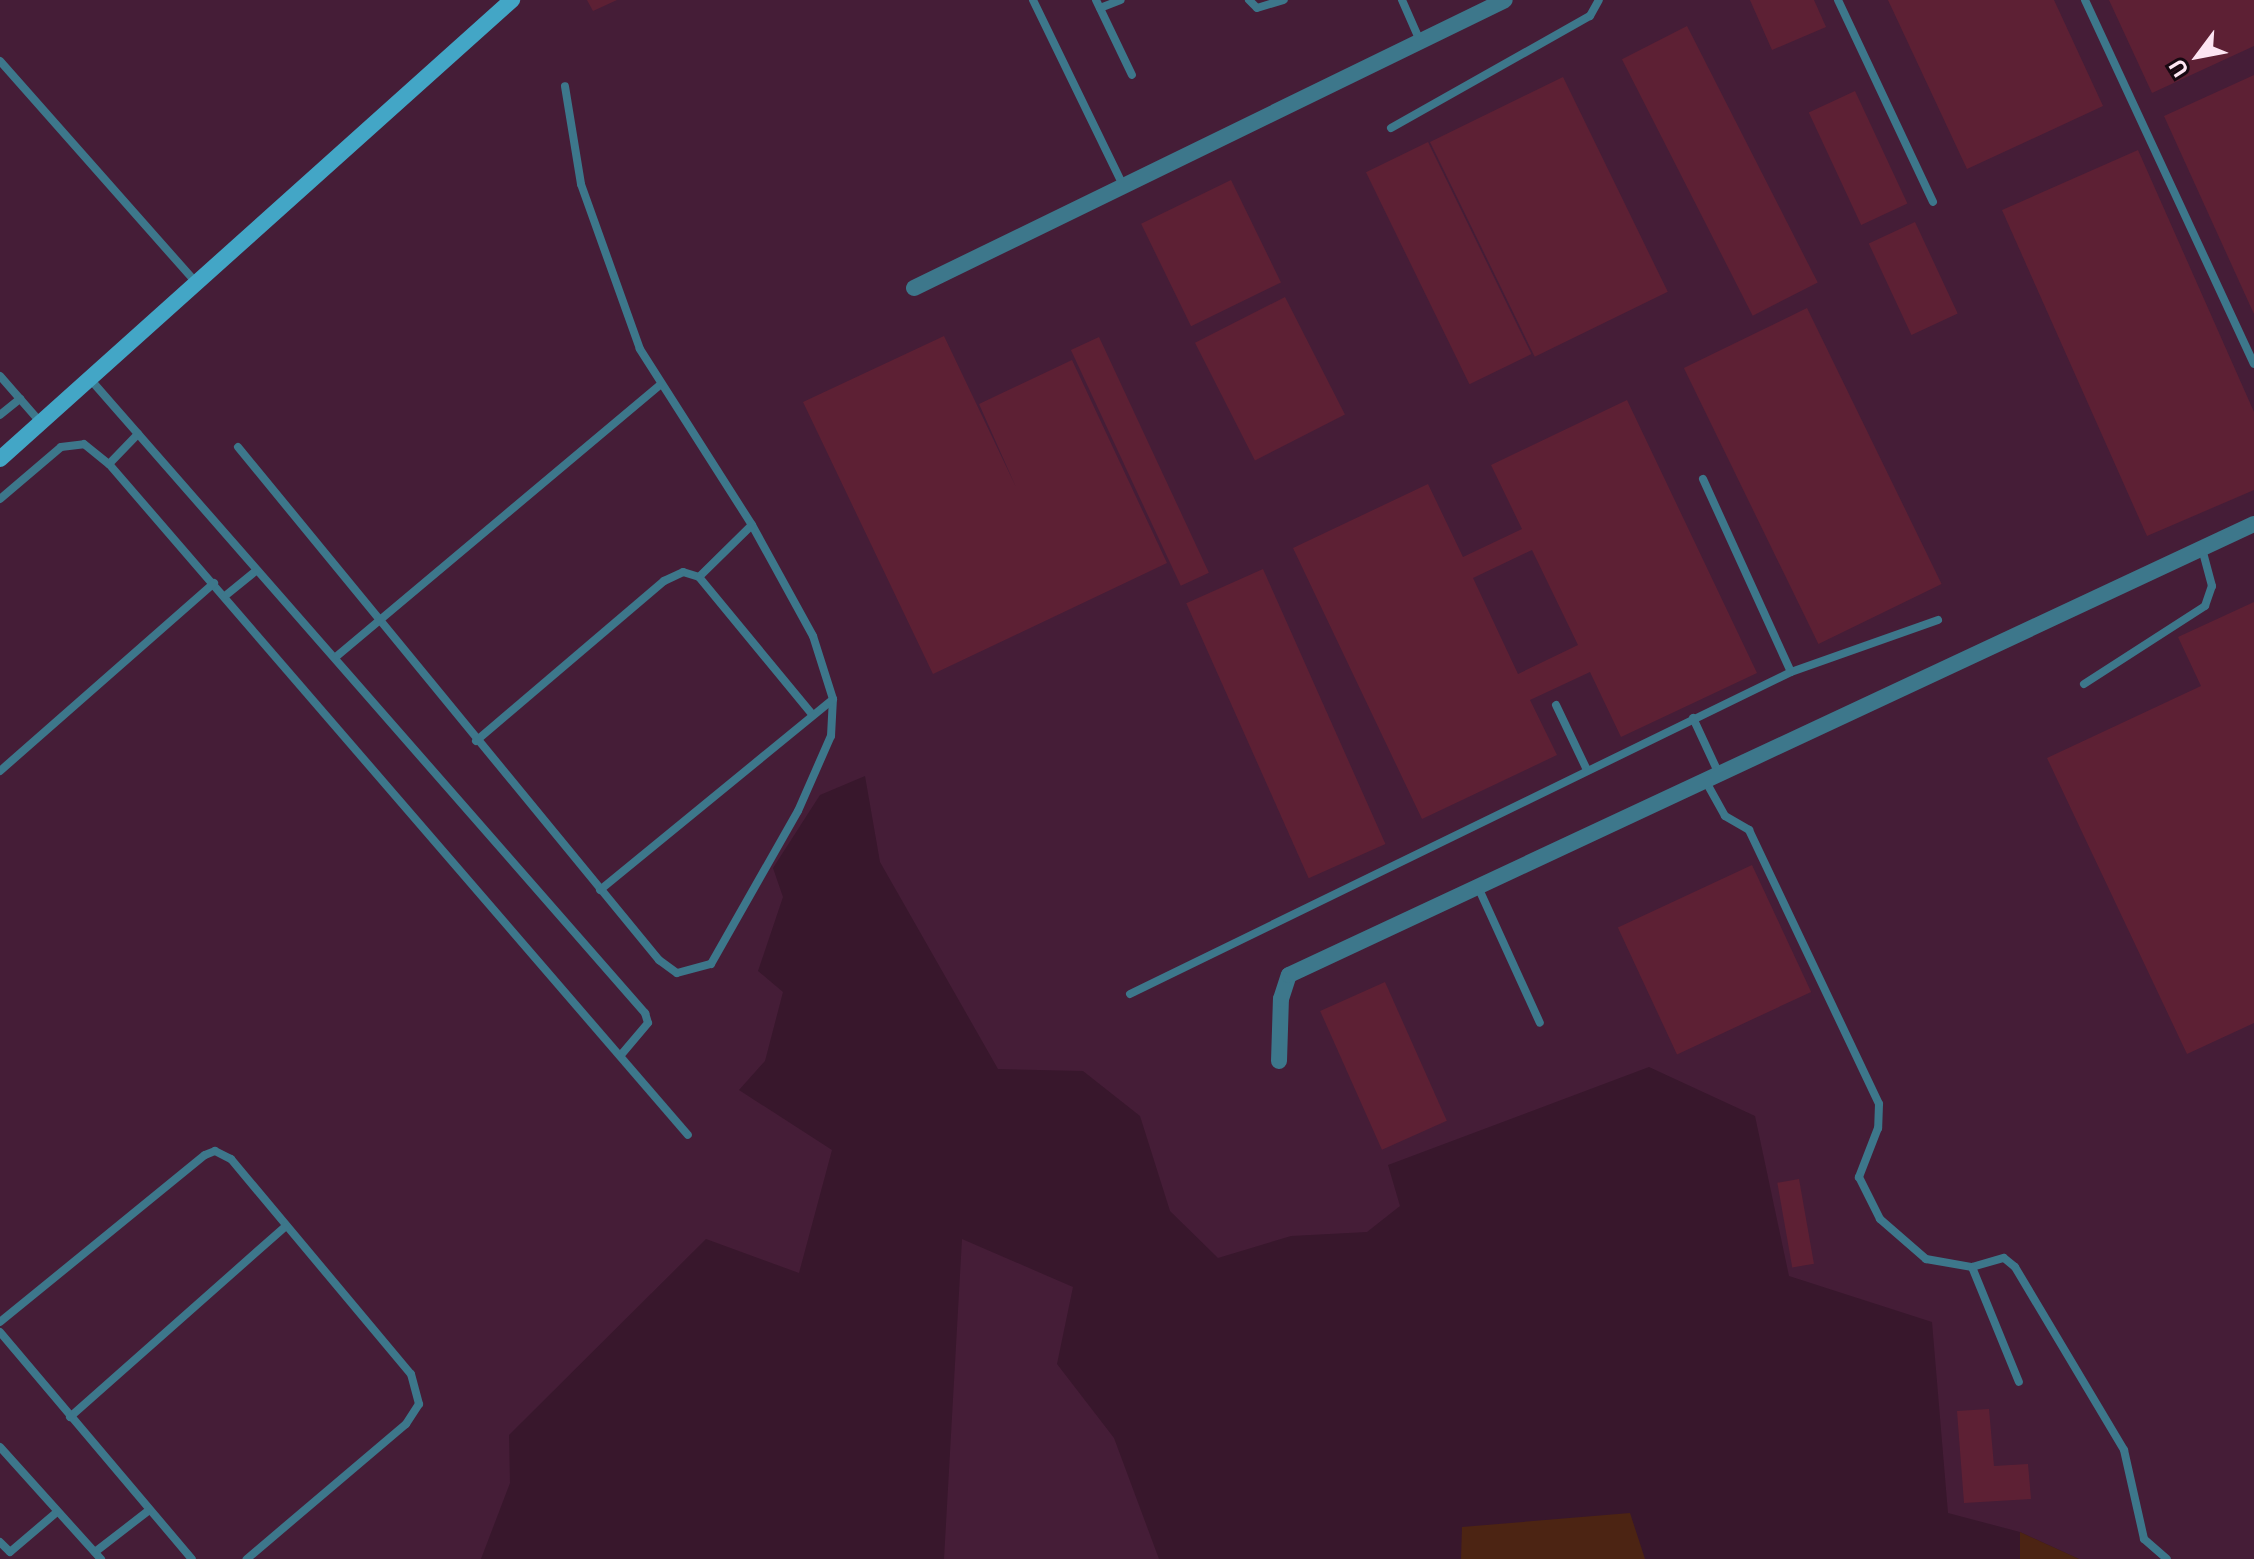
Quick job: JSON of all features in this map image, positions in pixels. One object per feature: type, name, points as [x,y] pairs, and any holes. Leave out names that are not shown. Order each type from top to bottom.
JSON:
[{"type":"street","points":[[0,459],[194,280],[512,0]]},
{"type":"street","points":[[914,288],[1122,183],[1505,0]]},
{"type":"street","points":[[1279,1061],[1281,999],[1289,975],[2254,524]]},
{"type":"lane","points":[[1033,0],[1122,183]]},
{"type":"lane","points":[[1121,0],[1098,4],[1132,75]]},
{"type":"lane","points":[[1249,0],[1257,8],[1284,0]]},
{"type":"lane","points":[[1402,0],[1420,41]]},
{"type":"lane","points":[[1391,128],[1590,16],[1599,0]]},
{"type":"lane","points":[[1838,0],[1933,202]]},
{"type":"lane","points":[[2085,0],[2254,364]]},
{"type":"lane","points":[[0,61],[194,280]]},
{"type":"lane","points":[[238,447],[377,623],[659,960],[677,973],[711,964],[798,811],[831,736],[833,699],[813,636],[752,525],[659,386],[605,262],[581,184],[565,86]]},
{"type":"lane","points":[[0,376],[41,423]]},
{"type":"lane","points":[[90,379],[257,570],[337,656],[645,1013],[648,1023],[620,1056]]},
{"type":"lane","points":[[337,656],[659,386]]},
{"type":"lane","points":[[0,415],[20,399]]},
{"type":"lane","points":[[109,464],[138,434]]},
{"type":"lane","points":[[0,499],[71,443],[84,444],[109,464],[688,1135]]},
{"type":"lane","points":[[1703,479],[1791,672]]},
{"type":"lane","points":[[699,577],[752,525]]},
{"type":"lane","points":[[2084,684],[2205,606],[2212,586],[2202,549]]},
{"type":"lane","points":[[225,596],[257,570]]},
{"type":"lane","points":[[476,741],[664,581],[683,572],[699,577],[812,714]]},
{"type":"lane","points":[[0,771],[214,583]]},
{"type":"lane","points":[[1130,994],[1791,672],[1938,620]]},
{"type":"lane","points":[[600,890],[833,699]]},
{"type":"lane","points":[[1556,705],[1587,770]]},
{"type":"lane","points":[[1693,718],[1725,816],[1749,830],[1879,1104],[1878,1128],[1859,1177],[1867,1197],[1890,1230],[1926,1259],[1972,1267],[2004,1258],[2015,1267],[2124,1450],[2144,1539],[2167,1559]]},
{"type":"lane","points":[[1478,886],[1540,1023]]},
{"type":"lane","points":[[0,1322],[215,1151],[231,1159],[411,1374],[419,1404],[406,1424],[247,1559]]},
{"type":"lane","points":[[70,1417],[286,1226]]},
{"type":"lane","points":[[1972,1267],[2019,1382]]},
{"type":"lane","points":[[0,1332],[148,1511],[192,1559]]},
{"type":"lane","points":[[0,1447],[98,1556],[148,1511]]},
{"type":"lane","points":[[0,1542],[13,1556],[57,1512]]},
{"type":"shaded area","points":[[0,0],[2254,0],[2254,1559],[2079,1559],[2020,1532],[1948,1513],[1932,1322],[1789,1276],[1755,1116],[1649,1067],[1388,1165],[1400,1206],[1367,1232],[1291,1236],[1218,1258],[1170,1211],[1140,1116],[1083,1071],[998,1069],[880,862],[865,776],[820,795],[773,868],[783,897],[758,971],[783,992],[765,1061],[739,1090],[832,1150],[799,1273],[706,1239],[509,1435],[510,1483],[481,1559],[0,1559]]},
{"type":"shaded area","points":[[962,1239],[1073,1287],[1057,1364],[1114,1438],[1159,1559],[944,1559]]},
{"type":"shaded area","points":[[1630,1513],[1645,1559],[1461,1559],[1462,1527]]},
{"type":"shaded area","points":[[2020,1532],[2079,1559],[2020,1559]]},
{"type":"building","points":[[587,0],[617,0],[593,11]]},
{"type":"building","points":[[1750,0],[1814,0],[1826,27],[1772,50]]},
{"type":"building","points":[[1888,0],[2054,0],[2103,106],[1967,169]]},
{"type":"building","points":[[2109,0],[2254,0],[2254,46],[2152,93]]},
{"type":"building","points":[[1687,26],[1818,283],[1753,316],[1622,59]]},
{"type":"building","points":[[2254,75],[2254,314],[2164,116]]},
{"type":"building","points":[[1563,77],[1668,292],[1535,357],[1430,142]]},
{"type":"building","points":[[1855,91],[1907,203],[1861,225],[1809,113]]},
{"type":"building","points":[[1428,142],[1531,354],[1469,384],[1366,172]]},
{"type":"building","points":[[2138,150],[2254,412],[2254,490],[2147,536],[2002,210]]},
{"type":"building","points":[[1231,180],[1281,282],[1191,326],[1141,224]]},
{"type":"building","points":[[1915,222],[1958,314],[1911,335],[1869,244]]},
{"type":"building","points":[[1285,297],[1345,415],[1255,460],[1195,343]]},
{"type":"building","points":[[1807,308],[1942,584],[1818,644],[1684,368]]},
{"type":"building","points":[[944,336],[1016,487],[979,404],[1072,360],[1167,563],[933,674],[803,402]]},
{"type":"building","points":[[1099,337],[1209,573],[1181,586],[1071,350]]},
{"type":"building","points":[[1627,400],[1757,673],[1621,737],[1590,672],[1530,700],[1557,755],[1422,819],[1293,548],[1428,484],[1463,557],[1522,529],[1491,465]],"holes":[[[1532,550],[1578,645],[1518,674],[1473,578]]]},
{"type":"building","points":[[1263,569],[1385,844],[1309,878],[1186,603]]},
{"type":"building","points":[[2254,602],[2254,1023],[2187,1054],[2047,758],[2201,686],[2178,637]]},
{"type":"building","points":[[1752,865],[1811,992],[1677,1054],[1618,928]]},
{"type":"building","points":[[1385,982],[1447,1121],[1382,1150],[1320,1011]]},
{"type":"building","points":[[1799,1179],[1814,1264],[1792,1268],[1777,1183]]},
{"type":"building","points":[[1989,1409],[1994,1466],[2028,1464],[2031,1499],[1964,1503],[1957,1411]]}]
